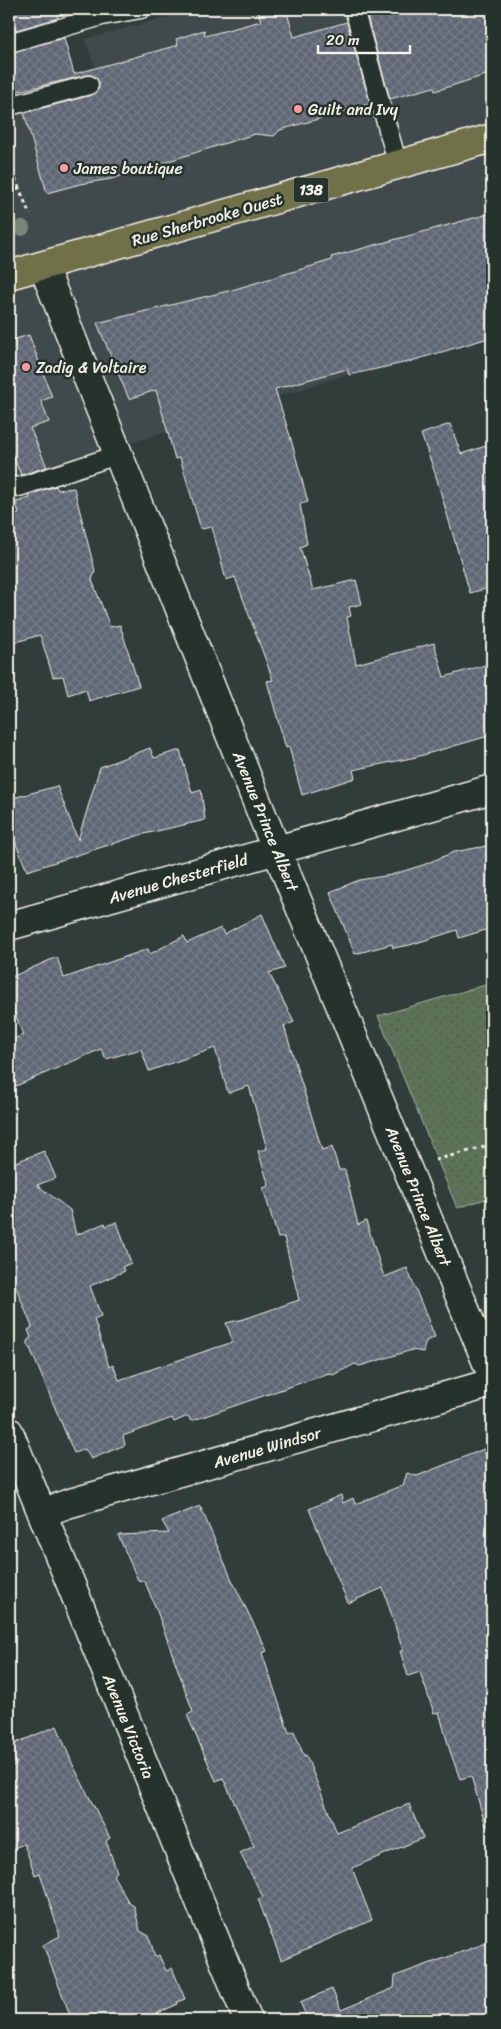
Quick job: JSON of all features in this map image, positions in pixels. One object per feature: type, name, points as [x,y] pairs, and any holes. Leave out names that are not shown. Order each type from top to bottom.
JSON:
[{"type":"main road","name":"Rue Sherbrooke Ouest","points":[[9,275],[492,138]]},
{"type":"street","name":"Avenue Prince Albert","points":[[43,266],[117,455],[492,1375]]},
{"type":"street","name":"Avenue Chesterfield","points":[[9,926],[492,789]]},
{"type":"street","name":"Avenue Windsor","points":[[42,1512],[492,1383]]},
{"type":"street","name":"Avenue Victoria","points":[[9,1432],[248,2020]]},
{"type":"lane","points":[[9,43],[102,16],[141,9]]},
{"type":"lane","points":[[354,9],[398,165]]},
{"type":"lane","points":[[9,106],[89,85]]},
{"type":"lane","points":[[9,485],[19,487],[117,455]]},
{"type":"path","points":[[9,163],[30,215]]},
{"type":"path","points":[[9,192],[19,189]]},
{"type":"path","points":[[434,1161],[492,1145]]},
{"type":"shaded area","points":[[199,9],[492,9],[492,329],[9,481],[9,101],[97,74],[85,39]]},
{"type":"green space","points":[[492,983],[492,1197],[457,1208],[378,1016]]},
{"type":"building","points":[[9,9],[56,9],[58,18],[9,32]]},
{"type":"building","points":[[257,9],[286,9],[294,37],[347,22],[370,104],[280,130],[274,136],[255,134],[111,179],[80,184],[47,193],[24,113],[92,95],[99,88],[99,82],[92,75],[87,75],[14,92],[9,72],[9,53],[64,38],[74,74],[178,45],[176,39],[204,30],[205,36],[261,21]]},
{"type":"building","points":[[365,9],[492,9],[492,73],[435,91],[434,87],[390,99]]},
{"type":"building","points":[[492,213],[492,337],[408,362],[349,375],[347,369],[275,389],[308,502],[300,504],[307,544],[300,547],[313,590],[356,580],[362,604],[349,607],[351,616],[347,617],[356,664],[434,643],[444,677],[492,663],[492,735],[416,757],[353,770],[355,778],[302,795],[289,747],[286,748],[267,681],[273,680],[235,577],[226,580],[212,527],[201,529],[180,458],[175,459],[156,390],[129,399],[97,323],[232,290],[332,260],[331,257]]},
{"type":"building","points":[[29,335],[52,397],[41,401],[49,422],[30,428],[47,467],[21,475],[9,446],[9,341]]},
{"type":"building","points":[[450,424],[461,454],[492,444],[492,587],[470,593],[435,473],[421,434]]},
{"type":"building","points":[[56,486],[58,490],[74,488],[95,571],[92,580],[110,627],[120,625],[139,686],[89,701],[86,689],[68,695],[63,676],[53,677],[40,635],[9,644],[9,517],[19,514],[16,502],[30,498],[29,495]]},
{"type":"building","points":[[150,748],[154,758],[180,750],[192,793],[201,790],[205,820],[140,835],[27,871],[9,827],[15,823],[9,799],[57,786],[78,840],[100,767]]},
{"type":"building","points":[[492,845],[492,928],[459,938],[457,930],[410,945],[393,948],[392,944],[355,954],[330,892],[359,880],[391,875],[423,865],[454,852]]},
{"type":"building","points":[[262,914],[285,968],[269,973],[294,1022],[284,1026],[322,1150],[332,1147],[339,1170],[345,1170],[358,1225],[366,1221],[384,1277],[407,1268],[435,1337],[426,1341],[423,1352],[412,1350],[360,1366],[355,1364],[333,1375],[329,1373],[191,1421],[188,1416],[174,1422],[172,1418],[123,1436],[125,1445],[91,1459],[85,1449],[74,1453],[27,1341],[31,1337],[28,1330],[32,1327],[9,1270],[9,1162],[11,1164],[44,1151],[56,1178],[37,1185],[70,1210],[76,1235],[105,1223],[106,1226],[117,1222],[131,1263],[122,1267],[125,1271],[90,1286],[101,1316],[94,1319],[109,1367],[113,1365],[119,1380],[233,1342],[226,1323],[244,1319],[299,1300],[284,1237],[278,1238],[263,1188],[269,1186],[258,1151],[267,1149],[249,1086],[228,1093],[215,1048],[149,1071],[141,1049],[106,1059],[101,1049],[9,1089],[9,1041],[23,1035],[9,998],[9,978],[57,957],[64,978],[148,949],[150,954],[184,936],[187,943],[221,928],[224,934]]},
{"type":"building","points":[[484,1449],[492,1474],[492,1825],[486,1826],[471,1776],[460,1779],[439,1712],[434,1713],[420,1672],[408,1676],[400,1651],[403,1651],[383,1588],[348,1603],[309,1509],[341,1495],[343,1503],[353,1498],[355,1504],[403,1485],[407,1473],[417,1476]]},
{"type":"building","points":[[200,1506],[232,1580],[267,1651],[262,1653],[289,1733],[294,1731],[304,1756],[306,1755],[337,1833],[409,1804],[423,1838],[352,1868],[372,1920],[281,1960],[258,1899],[263,1897],[240,1853],[254,1846],[223,1778],[216,1781],[187,1715],[193,1712],[157,1611],[145,1582],[138,1580],[118,1535],[169,1533],[162,1521]]},
{"type":"building","points":[[57,1726],[72,1763],[110,1838],[106,1841],[117,1872],[113,1875],[129,1903],[134,1906],[140,1931],[149,1936],[155,1957],[159,1955],[166,1971],[172,1968],[185,1999],[142,2020],[72,2020],[43,1945],[60,1936],[40,1873],[35,1875],[24,1844],[9,1850],[9,1767],[17,1764],[9,1746]]},
{"type":"building","points":[[492,1941],[492,2020],[308,2020],[300,2002],[332,1989],[341,2010],[394,1988],[395,1976]]},
{"type":"place","name":"Guilt and Ivy","points":[[298,109]]},
{"type":"place","name":"James boutique","points":[[64,168]]},
{"type":"place","name":"Zadig & Voltaire","points":[[26,367]]}]
